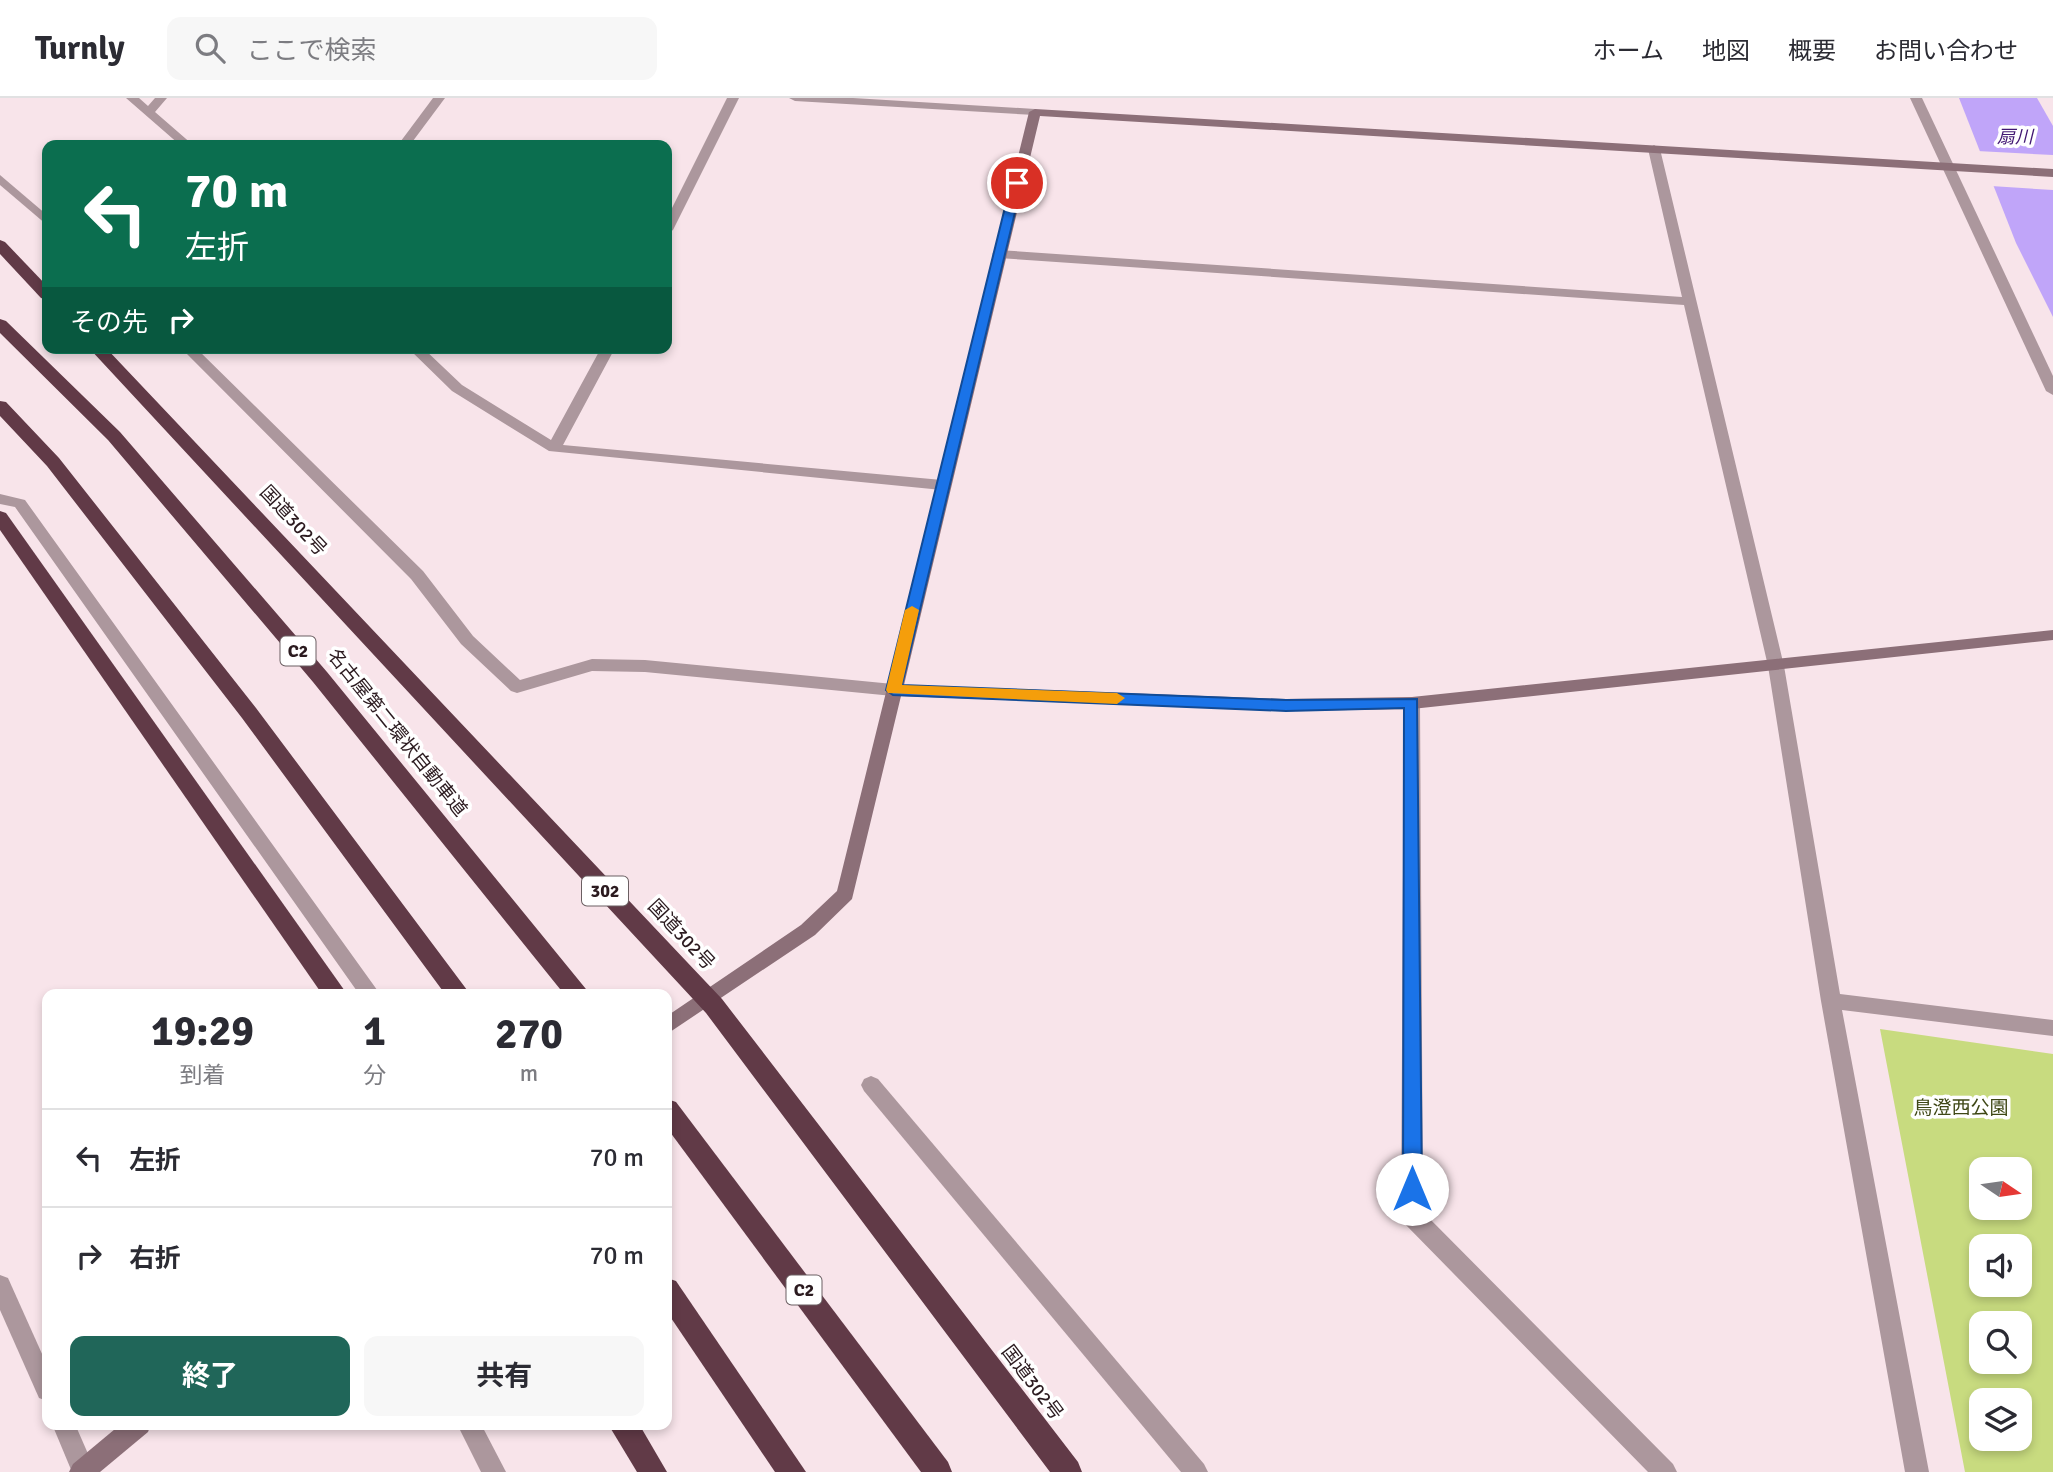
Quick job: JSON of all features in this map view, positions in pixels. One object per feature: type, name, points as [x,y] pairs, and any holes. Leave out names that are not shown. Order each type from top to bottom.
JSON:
[{"type":"highway","points":[[0,245],[42,290]]},
{"type":"highway","name":"名古屋第二環状自動車道","points":[[0,324],[114,436],[320,677],[574,989]]},
{"type":"highway","name":"国道302号","points":[[103,354],[713,1006],[1068,1472]]},
{"type":"highway","points":[[0,406],[53,462],[224,680],[454,989]]},
{"type":"highway","points":[[0,517],[331,989]]},
{"type":"highway","name":"C2","points":[[672,1116],[938,1472]]},
{"type":"highway","points":[[672,1297],[792,1472]]},
{"type":"highway","points":[[626,1430],[653,1472]]},
{"type":"street","points":[[132,98],[181,140]]},
{"type":"street","points":[[149,112],[161,98]]},
{"type":"street","points":[[408,140],[439,98]]},
{"type":"street","points":[[672,220],[733,98]]},
{"type":"street","points":[[794,98],[1037,105],[1654,149],[2053,173]]},
{"type":"street","points":[[1916,98],[2053,391]]},
{"type":"street","points":[[672,1023],[808,930],[845,894],[998,254],[1037,105]]},
{"type":"street","points":[[1654,149],[1776,666],[1831,1001],[1917,1472]]},
{"type":"street","points":[[0,179],[42,217]]},
{"type":"street","points":[[998,254],[1690,301]]},
{"type":"street","points":[[194,354],[417,575],[467,640],[517,687],[592,666],[645,666],[893,690],[1286,705],[1412,703],[2053,635]]},
{"type":"street","points":[[421,354],[457,388],[554,448],[942,485]]},
{"type":"street","points":[[554,448],[567,429],[605,354]]},
{"type":"street","points":[[0,499],[20,503],[366,989]]},
{"type":"street","points":[[1412,703],[1412,1216],[1665,1472]]},
{"type":"street","points":[[1831,1001],[2053,1028]]},
{"type":"street","points":[[871,1085],[1196,1472]]},
{"type":"street","points":[[0,1285],[42,1379]]},
{"type":"street","points":[[66,1430],[83,1471],[133,1430]]},
{"type":"street","points":[[471,1430],[494,1472]]},
{"type":"green space","name":"鳥澄西公園","points":[[1880,1029],[2053,1054],[2053,1472],[1965,1472]]},
{"type":"water","name":"扇川","points":[[1959,98],[2037,98],[2053,126],[2053,317],[2016,243]]},
{"type":"pier","points":[[1977,151],[2053,155],[2053,190],[1991,186]]},
{"type":"slow traffic","points":[[912,610],[893,690],[1117,698]]},
{"type":"route","points":[[1017,183],[893,690],[1286,705],[1412,703],[1412,1189]]}]
